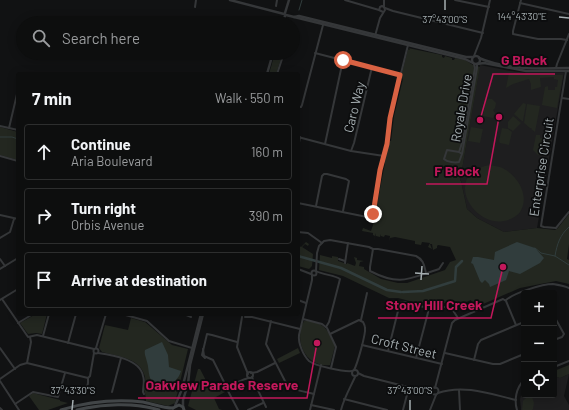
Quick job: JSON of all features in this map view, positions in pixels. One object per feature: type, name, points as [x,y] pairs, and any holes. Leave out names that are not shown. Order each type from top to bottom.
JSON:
[{"type":"main road","points":[[60,410],[86,404],[116,401],[145,403],[166,408],[179,406],[185,409]]},
{"type":"main road","points":[[77,410],[100,406],[122,405],[140,406],[159,410]]},
{"type":"street","points":[[195,7],[196,0]]},
{"type":"street","points":[[230,0],[291,16]]},
{"type":"street","points":[[276,6],[277,0]]},
{"type":"street","points":[[285,14],[289,0]]},
{"type":"street","points":[[346,0],[371,6],[383,11],[392,11]]},
{"type":"street","points":[[376,36],[383,11],[384,0]]},
{"type":"street","points":[[455,0],[488,8]]},
{"type":"street","points":[[475,63],[472,60],[483,33],[490,0]]},
{"type":"street","points":[[566,41],[561,39],[518,35],[514,34],[514,29],[521,1],[569,14]]},
{"type":"street","points":[[371,6],[383,7],[392,11],[483,33]]},
{"type":"street","points":[[379,10],[383,7]]},
{"type":"street","points":[[379,10],[380,18]]},
{"type":"street","points":[[300,16],[465,59],[475,63],[484,63],[526,71],[557,69],[567,70]]},
{"type":"street","points":[[300,18],[466,57],[479,58],[487,62],[514,67],[567,70]]},
{"type":"street","points":[[300,107],[302,105],[322,24]]},
{"type":"street","points":[[557,69],[558,62],[569,34]]},
{"type":"street","points":[[300,203],[369,217],[372,216],[387,144],[390,118],[407,45]]},
{"type":"street","points":[[475,63],[479,62],[479,45]]},
{"type":"street","points":[[315,54],[400,74]]},
{"type":"street","points":[[268,72],[271,60]]},
{"type":"street","points":[[278,72],[282,60]]},
{"type":"street","points":[[324,144],[344,61]]},
{"type":"street","name":"Royale Drive","points":[[459,152],[462,143],[475,63]]},
{"type":"street","name":"Royale Drive","points":[[462,154],[447,150],[445,152],[444,160],[459,162],[462,154],[475,63]]},
{"type":"street","name":"Caro Way","points":[[352,151],[372,67]]},
{"type":"street","name":"Enterprise Circuit","points":[[567,70],[541,226],[556,228],[569,212]]},
{"type":"street","points":[[562,97],[569,99]]},
{"type":"street","points":[[10,128],[16,100]]},
{"type":"street","points":[[0,126],[16,130]]},
{"type":"street","points":[[300,137],[352,151],[384,157]]},
{"type":"street","points":[[0,157],[16,160]]},
{"type":"street","points":[[316,206],[322,176],[327,174],[348,180],[344,212]]},
{"type":"street","points":[[0,215],[14,220],[10,232],[0,238]]},
{"type":"street","points":[[300,232],[308,233],[322,243]]},
{"type":"street","points":[[313,275],[312,271],[315,265],[319,246],[330,240],[421,258],[424,262],[426,273]]},
{"type":"street","points":[[339,259],[345,262],[348,243]]},
{"type":"street","points":[[373,249],[370,271],[381,276],[397,280],[406,280],[439,269],[442,263]]},
{"type":"street","points":[[0,269],[16,259]]},
{"type":"street","points":[[0,260],[4,266]]},
{"type":"street","points":[[315,265],[316,271],[313,275],[300,328],[299,342],[311,362],[344,371],[353,371],[364,376],[425,390],[471,390],[516,400]]},
{"type":"street","points":[[300,270],[313,275],[322,274]]},
{"type":"street","points":[[305,271],[316,271],[338,279],[338,285],[329,322],[326,327]]},
{"type":"street","points":[[430,410],[452,323],[458,318],[502,299],[505,300],[510,296],[523,291],[551,284],[569,288]]},
{"type":"street","points":[[16,290],[1,299],[27,336],[30,337],[31,342],[27,363]]},
{"type":"street","points":[[351,386],[353,371],[357,363],[366,328],[361,320],[367,293]]},
{"type":"street","points":[[300,300],[307,302]]},
{"type":"street","points":[[505,300],[516,325]]},
{"type":"street","points":[[388,351],[400,303],[404,302],[428,308]]},
{"type":"street","points":[[416,358],[430,305],[432,304],[452,309],[458,318]]},
{"type":"street","points":[[18,323],[30,316]]},
{"type":"street","points":[[43,336],[48,316]]},
{"type":"street","points":[[68,343],[75,316]]},
{"type":"street","points":[[86,392],[88,378],[90,376],[105,316]]},
{"type":"street","points":[[129,316],[147,321],[169,341],[192,348]]},
{"type":"street","points":[[173,408],[182,389],[201,316]]},
{"type":"street","points":[[185,409],[183,400],[188,384],[190,365],[202,316]]},
{"type":"street","points":[[244,316],[237,341],[237,350],[254,382],[262,402],[267,408]]},
{"type":"street","points":[[248,316],[300,328]]},
{"type":"street","points":[[303,319],[322,324],[326,327],[336,347],[331,368]]},
{"type":"street","points":[[330,334],[361,320]]},
{"type":"street","points":[[557,321],[564,336],[557,339]]},
{"type":"street","points":[[271,322],[266,344],[285,381],[290,387],[314,394]]},
{"type":"street","points":[[474,360],[478,342],[521,323]]},
{"type":"street","points":[[30,337],[36,335],[43,336],[89,348],[136,364],[144,377],[144,394]]},
{"type":"street","points":[[237,341],[216,336],[209,336],[203,349],[204,356],[212,360],[225,384],[228,386],[228,391],[238,410]]},
{"type":"street","name":"Croft Street","points":[[362,345],[442,364]]},
{"type":"street","points":[[0,348],[15,369]]},
{"type":"street","points":[[445,352],[493,364],[500,364],[521,355]]},
{"type":"street","points":[[112,392],[121,358]]},
{"type":"street","points":[[557,366],[569,361]]},
{"type":"street","points":[[19,410],[0,380],[21,365],[27,363],[88,378]]},
{"type":"street","points":[[228,386],[275,363]]},
{"type":"street","points":[[341,410],[344,399],[357,374],[357,363]]},
{"type":"street","points":[[310,410],[321,365]]},
{"type":"street","points":[[344,371],[352,375],[357,374]]},
{"type":"street","points":[[15,404],[33,392],[58,397],[65,373]]},
{"type":"street","points":[[517,410],[516,400],[518,388],[521,384]]},
{"type":"street","points":[[403,410],[409,387]]},
{"type":"street","points":[[460,390],[460,410]]},
{"type":"street","points":[[344,399],[387,410]]},
{"type":"street","points":[[248,410],[262,402]]},
{"type":"street","points":[[311,405],[334,410]]},
{"type":"shaded area","points":[[408,48],[442,55],[444,58],[445,56],[452,58],[452,60],[455,58],[465,60],[480,67],[460,181],[467,209],[477,218],[504,232],[537,228],[555,230],[569,214],[569,244],[567,259],[569,260],[569,284],[556,281],[520,288],[474,308],[471,300],[456,306],[432,300],[425,305],[398,298],[389,298],[343,276],[319,270],[320,255],[332,258],[332,256],[338,257],[338,261],[355,266],[356,263],[354,257],[357,258],[357,260],[364,261],[360,262],[359,266],[364,267],[364,269],[381,279],[398,283],[407,283],[445,270],[450,262],[456,260],[450,247],[438,245],[437,248],[433,250],[432,244],[430,244],[432,249],[428,247],[430,243],[422,242],[421,245],[415,244],[415,241],[395,237],[390,238],[389,242],[390,236],[385,235],[384,237],[381,236],[381,234],[380,237],[376,236],[376,233],[374,241],[375,236],[373,233],[362,231],[363,228],[371,231],[373,225],[384,162],[389,141],[391,141],[394,116],[403,79],[401,77],[408,49],[410,49]]},
{"type":"shaded area","points":[[273,60],[281,60],[277,72],[270,72]]},
{"type":"shaded area","points":[[480,65],[526,73],[564,73],[537,228],[504,232],[477,218],[467,209],[460,181]]},
{"type":"shaded area","points":[[509,73],[563,75],[557,108],[542,105],[545,87],[548,86],[548,90],[555,90],[555,87],[557,87],[558,80],[554,79],[554,77],[540,78],[541,87],[531,90],[529,79],[506,88]]},
{"type":"shaded area","points":[[486,99],[488,101],[488,99],[492,99],[496,103],[493,110],[495,113],[493,118],[483,116]]},
{"type":"shaded area","points":[[523,103],[526,104],[522,121],[514,114]]},
{"type":"shaded area","points":[[527,104],[540,106],[535,132],[524,123]]},
{"type":"shaded area","points":[[513,116],[521,123],[513,131],[508,128],[508,122]]},
{"type":"shaded area","points":[[0,127],[16,131],[16,159],[0,155]]},
{"type":"shaded area","points":[[471,127],[483,129],[480,143],[468,141]]},
{"type":"shaded area","points":[[502,128],[508,129],[512,132],[509,145],[500,143],[499,141]]},
{"type":"shaded area","points":[[536,135],[540,135],[540,138],[546,139],[547,137],[547,141],[551,138],[548,158],[548,155],[538,155],[533,150]]},
{"type":"shaded area","points":[[485,166],[500,167],[516,179],[523,192],[524,199],[518,215],[508,220],[496,221],[485,218],[475,211],[468,201],[465,191],[466,181],[473,172]]},
{"type":"shaded area","points":[[306,242],[309,244],[308,246],[305,244],[302,247],[313,254],[312,266],[309,269],[300,267],[300,246]]},
{"type":"shaded area","points":[[517,242],[535,248],[544,258],[540,263],[520,274],[509,271],[506,280],[490,287],[485,280],[482,283],[473,264],[471,263],[473,257],[494,260],[495,252]]},
{"type":"shaded area","points":[[32,316],[46,316],[42,334],[28,334],[20,323]]},
{"type":"shaded area","points":[[131,318],[145,322],[172,345],[188,349],[175,403],[168,406],[146,401],[144,389],[145,377],[139,366],[128,359],[102,352],[99,348],[105,325],[128,330]]},
{"type":"shaded area","points":[[304,321],[311,321],[321,325],[330,335],[335,346],[330,365],[322,365],[314,362],[308,358],[304,352],[300,337]]},
{"type":"shaded area","points":[[162,342],[168,355],[169,367],[181,371],[173,383],[168,386],[159,387],[151,380],[149,376],[145,350]]},
{"type":"shaded area","points":[[298,348],[300,353],[279,363],[277,359]]},
{"type":"shaded area","points":[[569,365],[569,374],[560,378],[557,377],[557,370]]},
{"type":"shaded area","points":[[198,369],[200,369],[211,390],[222,386],[225,392],[214,398],[219,409],[222,410],[196,410],[188,406]]},
{"type":"shaded area","points":[[569,374],[564,396],[569,405],[569,410],[521,410],[520,399],[521,396],[521,398],[557,398],[557,377],[560,378]]},
{"type":"shaded area","points":[[33,393],[68,403],[48,410],[39,410],[29,396]]},
{"type":"shaded area","points":[[526,398],[532,398],[534,403],[533,409],[522,410],[523,401]]},
{"type":"waterway","points":[[299,10],[302,0]]},
{"type":"waterway","points":[[0,137],[16,138]]},
{"type":"waterway","points":[[555,256],[559,240],[569,227]]},
{"type":"waterway","points":[[535,248],[541,253],[555,256],[569,265]]},
{"type":"waterway","points":[[300,257],[341,268],[387,290],[401,292]]},
{"type":"waterway","points":[[403,292],[423,291],[455,281],[456,267],[462,261]]},
{"type":"place","name":"F Block","points":[[499,117]]},
{"type":"place","name":"G Block","points":[[480,120]]},
{"type":"place","name":"Stony Hill Creek","points":[[503,267]]},
{"type":"place","name":"Oakview Parade Reserve","points":[[317,343]]},
{"type":"route","points":[[343,60],[400,75],[390,118],[387,144],[380,170],[373,214]]}]
